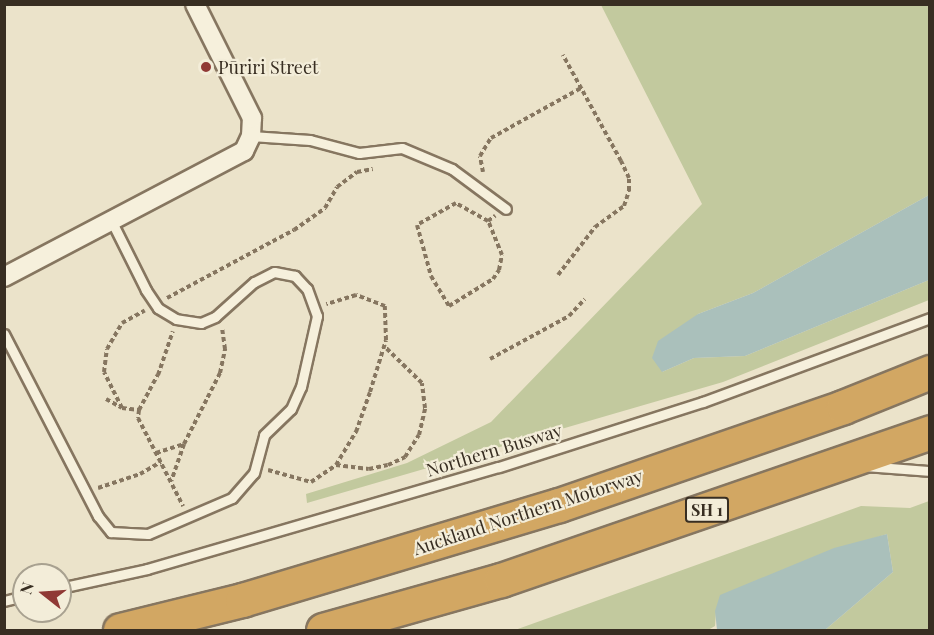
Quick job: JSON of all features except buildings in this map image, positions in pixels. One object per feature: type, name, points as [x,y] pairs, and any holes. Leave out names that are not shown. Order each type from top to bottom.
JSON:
[{"type":"highway","name":"Auckland Northern Motorway","points":[[120,630],[242,600],[559,505],[843,407],[930,372]]},
{"type":"highway","name":"SH 1","points":[[323,630],[501,580],[930,432]]},
{"type":"street","points":[[4,277],[235,158],[251,136],[252,118],[195,4]]},
{"type":"lane","points":[[251,136],[310,140],[359,153],[402,148],[452,169],[506,209]]},
{"type":"lane","points":[[4,334],[87,493],[111,532],[148,534],[232,498],[256,466],[264,435],[291,409],[301,387],[314,339],[317,316],[307,289],[295,276],[274,272],[254,282],[215,317],[201,323],[176,319],[155,304],[112,222]]},
{"type":"lane","name":"Northern Busway","points":[[72,585],[147,569],[499,467],[703,402],[930,318]]},
{"type":"lane","points":[[842,464],[930,471]]},
{"type":"path","points":[[558,275],[595,227],[624,206],[629,191],[628,178],[583,87],[563,55]]},
{"type":"path","points":[[479,188],[483,174],[480,156],[491,138],[583,87]]},
{"type":"path","points":[[122,408],[104,372],[110,342],[122,323],[294,230],[325,208],[338,187],[357,172],[394,163],[402,148]]},
{"type":"path","points":[[456,203],[488,221],[502,255],[499,270],[493,279],[449,306],[431,276],[417,225],[456,203]]},
{"type":"path","points":[[488,221],[506,209]]},
{"type":"path","points":[[256,466],[311,482],[336,465],[356,432],[384,346],[385,306],[356,295],[314,307]]},
{"type":"path","points":[[490,360],[569,316],[585,299]]},
{"type":"path","points":[[171,482],[184,444],[220,373],[224,337],[215,317]]},
{"type":"path","points":[[176,319],[158,375],[139,410],[138,418],[189,515]]},
{"type":"path","points":[[336,465],[369,469],[388,465],[405,457],[420,435],[425,408],[422,383],[384,346]]},
{"type":"path","points":[[106,399],[122,408],[139,410]]},
{"type":"path","points":[[156,453],[184,444]]},
{"type":"path","points":[[87,493],[140,474],[161,462]]},
{"type":"green space","points":[[601,5],[929,5],[929,195],[753,293],[698,314],[662,372],[694,358],[745,356],[929,280],[929,300],[723,382],[307,503],[306,494],[407,463],[491,422],[702,204]]},
{"type":"green space","points":[[929,501],[929,630],[825,630],[893,572],[887,534],[808,560],[716,611],[715,626],[708,630],[515,630],[861,506],[910,508]]},
{"type":"water","points":[[929,195],[929,280],[745,356],[694,358],[662,372],[652,358],[658,341],[698,314],[753,293]]},
{"type":"water","points":[[887,534],[893,572],[825,630],[717,630],[715,611],[720,595],[834,548]]},
{"type":"place","name":"Pūriri Street","points":[[206,67]]}]
